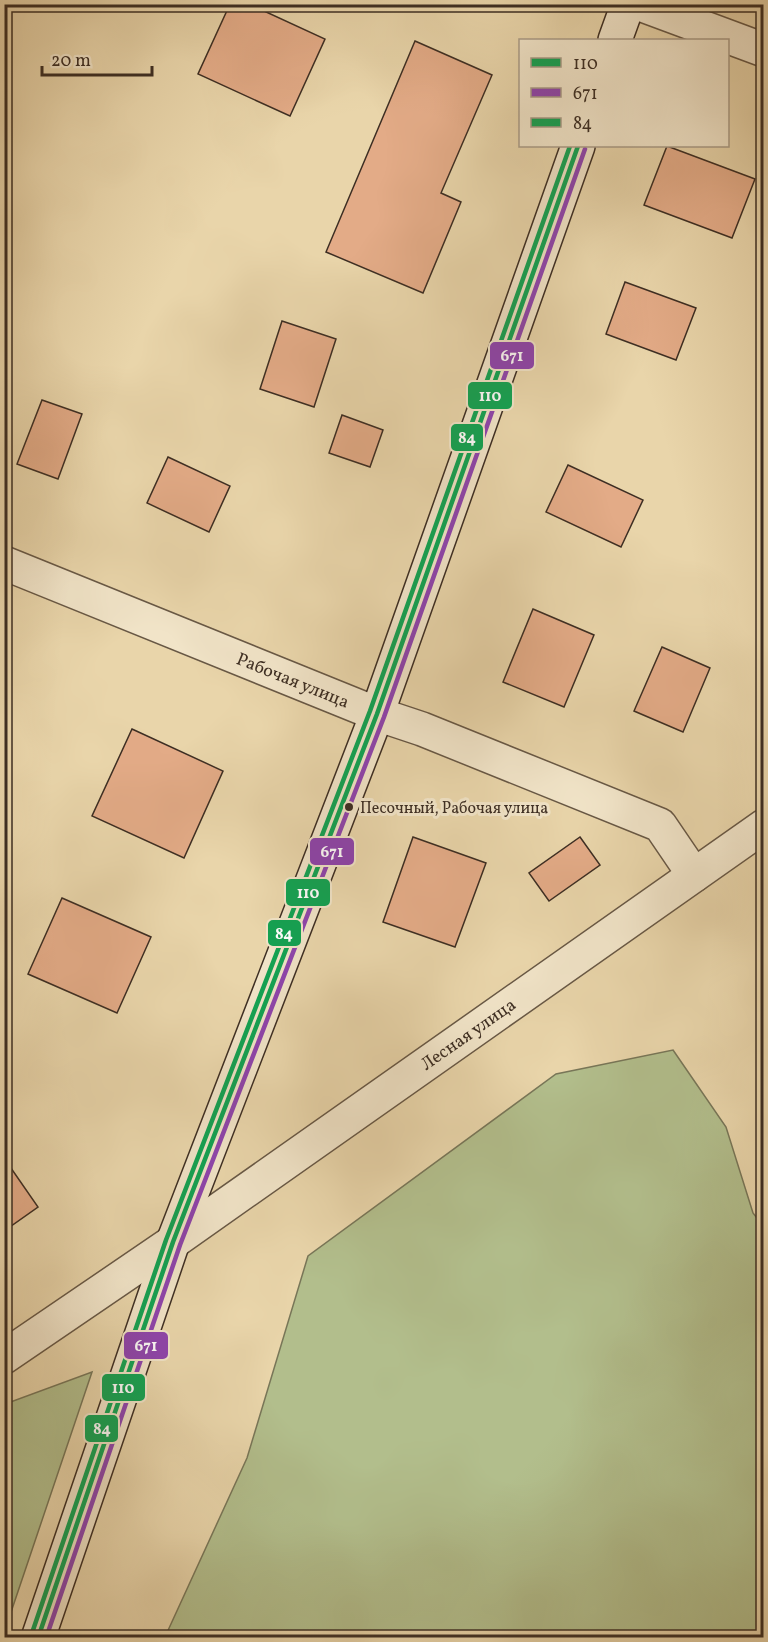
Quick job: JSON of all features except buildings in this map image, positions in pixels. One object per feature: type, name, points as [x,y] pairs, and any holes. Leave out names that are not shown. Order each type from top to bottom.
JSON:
[{"type":"street","points":[[615,39],[628,4]]},
{"type":"street","points":[[640,4],[764,50]]},
{"type":"street","points":[[38,1638],[174,1242],[377,714],[578,147]]},
{"type":"street","name":"Рабочая улица","points":[[4,563],[377,714],[422,729],[660,825],[694,875]]},
{"type":"street","name":"Лесная улица","points":[[4,1357],[174,1242],[764,826]]},
{"type":"green space","points":[[673,1050],[726,1127],[753,1213],[763,1226],[763,1637],[165,1637],[247,1458],[308,1256],[556,1074]]},
{"type":"green space","points":[[92,1372],[5,1630],[5,1404]]},
{"type":"transit line","name":"84","points":[[31,1636],[166,1240],[370,711],[570,147]]},
{"type":"transit line","name":"110","points":[[38,1638],[173,1242],[377,714],[578,147]]},
{"type":"transit line","name":"671","points":[[46,1638],[180,1245],[384,717],[585,149]]},
{"type":"place","name":"Песочный, Рабочая улица","points":[[349,807]]}]
